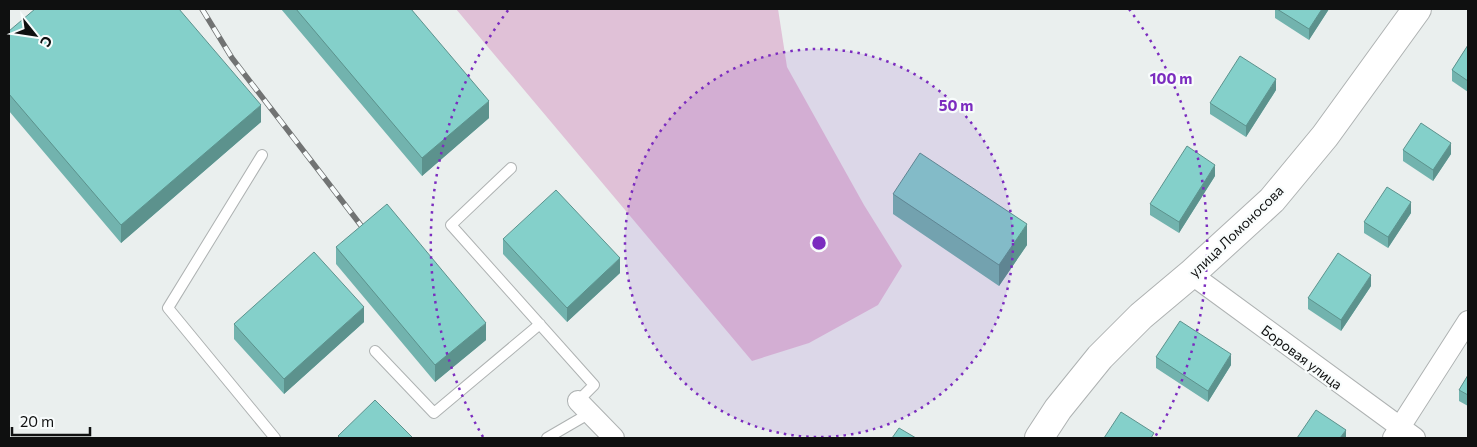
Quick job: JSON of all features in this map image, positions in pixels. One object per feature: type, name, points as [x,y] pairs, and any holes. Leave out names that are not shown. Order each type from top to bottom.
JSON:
[{"type":"street","name":"улица Ломоносова","points":[[1039,438],[1058,409],[1100,357],[1141,316],[1191,274],[1272,200],[1325,136],[1417,9]]},
{"type":"street","name":"Боровая улица","points":[[1191,274],[1402,435]]},
{"type":"street","points":[[1402,435],[1468,321]]},
{"type":"street","points":[[584,407],[614,438]]},
{"type":"lane","points":[[262,155],[168,308],[275,438]]},
{"type":"lane","points":[[511,168],[450,225],[594,385],[584,407],[547,438]]},
{"type":"lane","points":[[376,351],[434,413],[540,324]]},
{"type":"shaded area","points":[[456,9],[778,9],[787,67],[864,205],[902,266],[878,305],[809,343],[752,361]]},
{"type":"building","points":[[35,9],[179,9],[261,105],[121,225],[9,94],[9,31]]},
{"type":"building","points":[[296,9],[411,9],[489,101],[422,158]]},
{"type":"building","points":[[1277,9],[1322,9],[1309,29]]},
{"type":"building","points":[[1468,45],[1468,81],[1452,70]]},
{"type":"building","points":[[1240,56],[1276,79],[1246,126],[1210,103]]},
{"type":"building","points":[[1421,123],[1451,143],[1433,170],[1403,150]]},
{"type":"building","points":[[1187,146],[1215,165],[1179,222],[1150,204]]},
{"type":"building","points":[[920,153],[1027,224],[999,265],[893,194]]},
{"type":"building","points":[[1387,187],[1411,202],[1388,237],[1364,222]]},
{"type":"building","points":[[556,190],[620,258],[567,308],[503,239]]},
{"type":"building","points":[[387,204],[486,323],[435,365],[336,247]]},
{"type":"building","points":[[314,252],[364,307],[284,379],[234,324]]},
{"type":"building","points":[[1338,253],[1371,275],[1341,320],[1308,298]]},
{"type":"building","points":[[1180,321],[1231,354],[1208,391],[1156,357]]},
{"type":"building","points":[[1468,375],[1468,395],[1459,390]]},
{"type":"building","points":[[375,400],[413,438],[340,438],[338,436]]},
{"type":"building","points":[[1316,410],[1346,430],[1340,438],[1297,438]]},
{"type":"building","points":[[1121,412],[1154,433],[1151,438],[1104,438]]},
{"type":"building","points":[[899,428],[916,438],[892,438]]},
{"type":"railway","points":[[202,9],[232,58],[366,232]]}]
